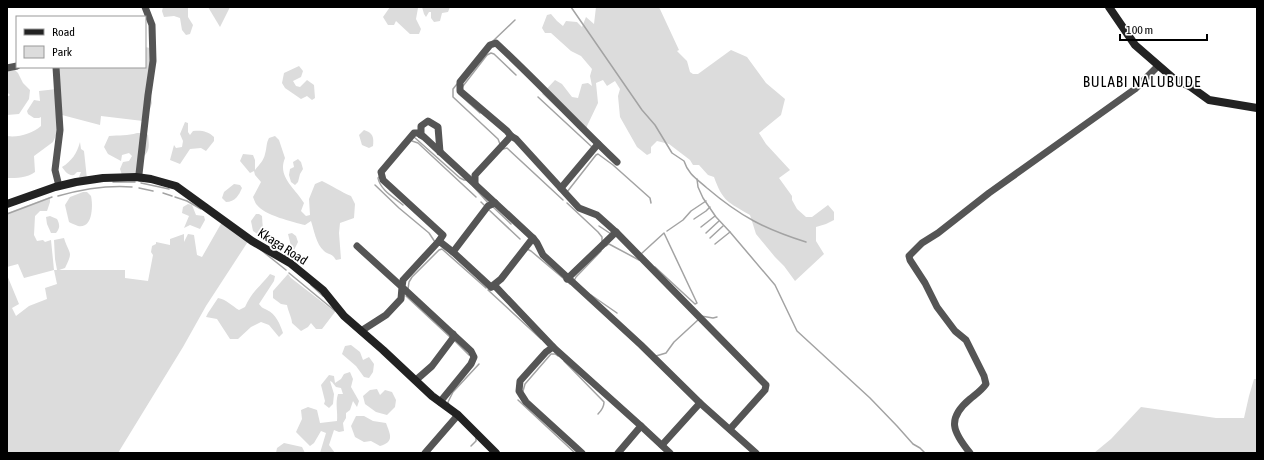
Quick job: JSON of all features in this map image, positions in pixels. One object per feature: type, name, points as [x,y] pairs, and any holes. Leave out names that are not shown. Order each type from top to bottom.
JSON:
[{"type":"street","points":[[140,178],[139,174],[153,61],[149,45],[152,25],[145,7]]},
{"type":"street","points":[[1109,7],[1135,45],[1174,78],[1191,86],[1209,100],[1257,108]]},
{"type":"street","points":[[617,162],[496,43],[490,45],[460,82],[460,91],[516,139],[579,208],[597,214],[616,232],[766,385],[765,390],[730,429]]},
{"type":"street","points":[[970,453],[954,430],[956,417],[961,408],[981,391],[986,384],[984,376],[966,340],[955,331],[938,307],[909,256],[922,243],[938,233],[988,193],[1134,89],[1158,66]]},
{"type":"street","points":[[56,68],[60,130],[55,170],[59,186]]},
{"type":"street","points":[[421,135],[422,126],[428,121],[438,127],[440,152]]},
{"type":"street","points":[[361,331],[386,315],[401,299],[403,280],[444,235],[383,180],[381,172],[414,133],[418,133],[475,183],[533,238],[543,255],[568,279],[641,345],[700,403],[756,453]]},
{"type":"street","points":[[467,176],[475,175],[511,136]]},
{"type":"street","points":[[561,188],[598,144]]},
{"type":"street","points":[[475,175],[475,183]]},
{"type":"street","name":"Kkaga Road","points":[[7,204],[59,186],[103,178],[140,178],[176,186],[252,241],[290,263],[323,290],[344,316],[432,396],[458,415],[496,453]]},
{"type":"street","points":[[453,252],[488,206],[495,203]]},
{"type":"street","points":[[568,279],[616,232]]},
{"type":"street","points":[[491,287],[501,279],[533,238]]},
{"type":"street","points":[[439,241],[491,287],[495,286],[553,347],[670,453]]},
{"type":"street","points":[[357,246],[471,351],[474,357],[471,364],[440,402]]},
{"type":"street","points":[[416,380],[432,366],[453,338],[453,334]]},
{"type":"street","points":[[553,347],[546,352],[520,381],[519,391],[526,402],[582,453]]},
{"type":"street","points":[[662,445],[700,403]]},
{"type":"street","points":[[426,453],[458,415]]},
{"type":"street","points":[[618,453],[640,426]]},
{"type":"green space","points":[[163,7],[188,7],[188,17],[193,25],[190,34],[186,35],[182,30],[180,18],[174,16],[164,17],[162,11]]},
{"type":"green space","points":[[208,7],[230,7],[220,27]]},
{"type":"green space","points":[[390,7],[418,8],[416,19],[421,29],[419,34],[410,34],[396,21],[394,25],[388,25],[383,17]]},
{"type":"green space","points":[[422,7],[450,7],[448,12],[442,13],[440,21],[434,22],[431,18],[431,12],[429,12],[426,17]]},
{"type":"green space","points":[[596,7],[659,7],[679,50],[677,51],[687,61],[690,72],[693,74],[698,74],[731,50],[747,57],[766,83],[785,99],[781,115],[759,133],[766,144],[790,170],[779,178],[792,196],[792,200],[797,209],[806,217],[812,217],[828,205],[834,212],[834,220],[816,227],[816,241],[824,254],[795,281],[756,234],[750,215],[736,207],[724,197],[720,192],[714,177],[708,175],[699,165],[693,165],[690,160],[669,144],[657,141],[651,147],[651,153],[647,155],[637,147],[620,117],[618,96],[620,89],[615,81],[607,86],[603,80],[596,83],[598,103],[587,126],[587,135],[542,94],[555,80],[562,84],[572,97],[578,98],[582,84],[588,83],[592,86],[590,76],[592,69],[581,56],[571,51],[551,33],[545,33],[542,28],[547,15],[551,14],[563,26],[566,21],[577,22],[582,27],[586,17],[594,24]]},
{"type":"green space","points":[[146,47],[150,48],[152,103],[149,112],[143,121],[101,116],[100,125],[62,115],[57,68],[146,68]]},
{"type":"green space","points":[[299,66],[303,71],[301,77],[293,81],[296,86],[300,87],[307,80],[314,85],[315,98],[312,100],[307,96],[301,99],[285,88],[282,83],[284,73]]},
{"type":"green space","points":[[15,70],[23,83],[30,90],[29,99],[19,114],[7,115],[7,97],[10,95],[7,92],[7,71]]},
{"type":"green space","points":[[57,89],[57,133],[53,142],[34,156],[35,172],[25,177],[7,178],[7,136],[25,134],[34,131],[41,126],[41,117],[34,118],[28,114],[27,111],[34,100],[40,101],[39,91]]},
{"type":"green space","points":[[185,122],[188,123],[188,132],[190,135],[193,131],[204,131],[214,137],[214,141],[206,151],[201,148],[190,149],[180,164],[170,160],[174,145],[176,148],[182,147],[183,141],[180,134]]},
{"type":"green space","points":[[364,130],[369,132],[373,138],[373,146],[369,148],[362,145],[359,135]]},
{"type":"green space","points":[[140,133],[144,138],[148,134],[149,146],[147,152],[139,160],[137,171],[134,176],[122,175],[120,169],[123,162],[129,161],[132,156],[129,153],[122,155],[121,161],[108,154],[104,147],[109,136]]},
{"type":"green space","points":[[275,136],[279,140],[285,158],[283,171],[285,177],[304,203],[301,211],[306,216],[310,215],[309,199],[315,184],[322,181],[351,196],[355,204],[354,218],[340,223],[339,233],[341,259],[336,260],[333,256],[321,248],[317,241],[311,221],[305,225],[286,220],[266,212],[256,203],[253,197],[261,182],[255,175],[254,171],[250,173],[240,161],[243,154],[253,155],[255,160],[255,170],[264,158],[269,138]]},
{"type":"green space","points":[[80,142],[81,149],[84,151],[87,179],[82,179],[79,177],[81,172],[70,175],[62,167],[74,156]]},
{"type":"green space","points":[[298,159],[301,162],[303,169],[298,182],[295,185],[291,182],[289,175],[290,169],[294,167],[293,162]]},
{"type":"green space","points":[[234,184],[240,185],[242,188],[238,196],[232,201],[226,202],[222,198],[224,192]]},
{"type":"green space","points":[[87,192],[91,196],[92,210],[87,224],[78,226],[69,222],[65,205],[70,197]]},
{"type":"green space","points":[[50,197],[47,211],[40,211],[35,216],[34,235],[37,241],[43,240],[45,242],[51,240],[54,270],[24,278],[18,264],[7,267],[7,213]]},
{"type":"green space","points":[[188,204],[192,205],[196,215],[204,216],[205,220],[200,229],[190,225],[184,228],[189,216],[182,213],[183,207]]},
{"type":"green space","points":[[256,214],[262,216],[263,231],[259,235],[253,231],[251,221]]},
{"type":"green space","points":[[50,216],[57,219],[59,223],[59,228],[56,233],[51,233],[47,224],[46,217]]},
{"type":"green space","points":[[222,222],[249,240],[206,306],[183,347],[118,453],[7,453],[7,275],[19,304],[12,308],[16,316],[29,306],[47,299],[45,288],[57,284],[54,270],[57,270],[54,240],[64,238],[70,255],[65,268],[59,270],[125,270],[125,278],[148,281],[153,255],[151,252],[152,246],[156,244],[156,242],[170,245],[170,239],[184,234],[184,242],[188,234],[194,235],[197,255],[202,257]]},
{"type":"green space","points":[[292,233],[296,236],[298,242],[287,264],[282,255],[291,246],[288,234]]},
{"type":"green space","points":[[270,274],[275,276],[274,281],[259,304],[273,314],[277,320],[283,333],[279,337],[269,325],[261,322],[251,327],[238,339],[230,339],[217,319],[206,317],[218,298],[226,301],[239,310],[245,307],[253,293]]},
{"type":"green space","points":[[288,274],[291,278],[335,312],[322,329],[316,329],[311,323],[308,327],[301,331],[292,323],[287,305],[281,304],[273,298],[273,291]]},
{"type":"green space","points":[[351,345],[360,352],[363,360],[369,357],[374,364],[373,372],[369,378],[364,377],[356,366],[342,354],[345,346]]},
{"type":"green space","points":[[350,372],[353,379],[351,387],[359,401],[357,407],[353,401],[350,410],[346,413],[346,418],[343,423],[344,431],[339,432],[334,430],[329,445],[335,453],[320,453],[326,433],[321,431],[314,443],[310,446],[296,432],[302,419],[301,410],[308,407],[317,410],[320,423],[337,421],[338,394],[343,394],[341,388],[336,387],[330,381],[334,394],[333,404],[329,408],[324,404],[325,401],[321,385],[329,375],[334,376],[335,383],[341,379],[344,374]]},
{"type":"green space","points":[[1254,379],[1257,379],[1257,453],[1094,453],[1111,439],[1141,407],[1216,418],[1244,418]]},
{"type":"green space","points":[[377,389],[380,395],[385,390],[392,392],[396,400],[395,407],[387,415],[376,412],[365,404],[363,396],[370,390]]},
{"type":"green space","points":[[356,416],[364,416],[373,421],[386,423],[390,440],[380,446],[371,441],[364,442],[355,437],[351,426]]},
{"type":"green space","points":[[284,443],[302,447],[305,453],[276,453],[277,448]]},
{"type":"waterway","points":[[571,7],[642,110],[655,125],[672,153],[684,161],[693,176],[719,198],[742,214],[766,227],[806,242]]},
{"type":"waterway","points":[[493,41],[515,20]]},
{"type":"waterway","points":[[463,86],[487,55],[491,53],[494,54],[516,75]]},
{"type":"waterway","points":[[457,84],[453,89],[453,97],[498,139],[500,144]]},
{"type":"waterway","points":[[459,94],[480,113]]},
{"type":"waterway","points":[[538,97],[592,147]]},
{"type":"waterway","points":[[414,137],[460,178],[466,180]]},
{"type":"waterway","points":[[412,141],[418,143],[476,197]]},
{"type":"waterway","points":[[503,149],[507,148],[563,200]]},
{"type":"waterway","points":[[567,192],[598,154],[613,165],[650,198],[651,203]]},
{"type":"waterway","points":[[380,176],[378,178],[382,186],[403,205]]},
{"type":"waterway","points":[[697,179],[698,187],[703,198],[716,217],[775,285],[797,331],[870,398],[913,444],[925,453]]},
{"type":"waterway","points":[[113,182],[135,182]]},
{"type":"waterway","points":[[141,183],[169,189]]},
{"type":"waterway","points":[[375,185],[399,208],[429,233],[435,242]]},
{"type":"waterway","points":[[473,186],[489,204]]},
{"type":"waterway","points":[[58,196],[95,188],[132,187]]},
{"type":"waterway","points":[[139,188],[153,191]]},
{"type":"waterway","points":[[163,193],[172,196]]},
{"type":"waterway","points":[[7,214],[52,197]]},
{"type":"waterway","points":[[175,197],[187,201],[201,209]]},
{"type":"waterway","points":[[667,231],[683,220],[691,211],[706,201]]},
{"type":"waterway","points":[[481,202],[485,206]]},
{"type":"waterway","points":[[567,203],[598,232],[602,237],[602,241]]},
{"type":"waterway","points":[[492,206],[511,224]]},
{"type":"waterway","points":[[694,219],[710,207]]},
{"type":"waterway","points":[[488,209],[520,239]]},
{"type":"waterway","points":[[701,227],[715,216]]},
{"type":"waterway","points":[[706,233],[719,221]]},
{"type":"waterway","points":[[599,226],[611,234]]},
{"type":"waterway","points":[[710,238],[723,226]]},
{"type":"waterway","points":[[715,244],[730,232]]},
{"type":"waterway","points":[[641,254],[664,233],[697,303],[695,304],[655,267]]},
{"type":"waterway","points":[[606,246],[609,244],[639,260]]},
{"type":"waterway","points":[[408,289],[409,282],[412,277],[439,250],[442,249],[486,288]]},
{"type":"waterway","points":[[527,249],[570,284]]},
{"type":"waterway","points":[[261,250],[286,270]]},
{"type":"waterway","points":[[574,281],[601,251]]},
{"type":"waterway","points":[[289,273],[335,311]]},
{"type":"waterway","points":[[311,285],[323,296]]},
{"type":"waterway","points":[[488,290],[541,339]]},
{"type":"waterway","points":[[591,295],[617,313]]},
{"type":"waterway","points":[[406,296],[450,337]]},
{"type":"waterway","points":[[701,316],[713,318],[717,317]]},
{"type":"waterway","points":[[656,356],[666,353],[674,342],[699,319]]},
{"type":"waterway","points":[[455,341],[469,355]]},
{"type":"waterway","points":[[523,391],[525,384],[551,354],[558,356]]},
{"type":"waterway","points":[[564,361],[604,402],[604,405],[598,414]]},
{"type":"waterway","points":[[449,405],[448,402],[453,392],[479,364]]},
{"type":"waterway","points":[[518,400],[575,453]]},
{"type":"waterway","points":[[471,446],[476,441],[476,438]]},
{"type":"district","name":"BULABI NALUBUDE","points":[[1142,82]]}]
